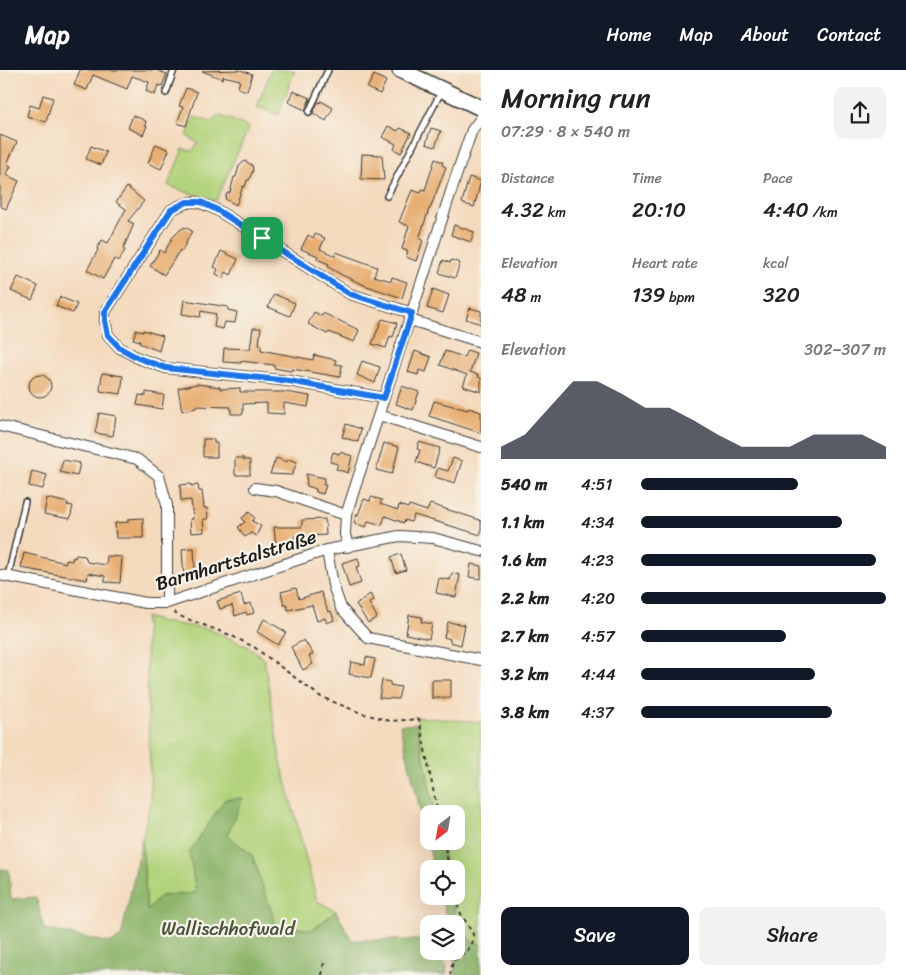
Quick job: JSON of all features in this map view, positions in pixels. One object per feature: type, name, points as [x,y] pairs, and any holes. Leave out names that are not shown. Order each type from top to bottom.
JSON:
[{"type":"main road","points":[[400,70],[481,108]]},
{"type":"street","points":[[348,547],[345,534],[346,515],[472,130],[481,118]]},
{"type":"street","points":[[384,398],[289,381],[166,368],[138,358],[120,348],[108,335],[105,312],[171,210],[187,202],[201,202],[217,210],[350,294],[481,342]]},
{"type":"street","points":[[379,415],[481,447]]},
{"type":"street","points":[[0,426],[137,459],[159,476],[167,505],[167,603]]},
{"type":"street","points":[[255,488],[276,490],[346,515]]},
{"type":"street","name":"Barmhartstalstraße","points":[[4,576],[146,603],[167,603],[327,550],[399,536],[432,538],[481,551]]},
{"type":"street","points":[[327,550],[333,585],[341,608],[368,638],[481,660]]},
{"type":"lane","points":[[166,94],[174,70]]},
{"type":"lane","points":[[308,112],[328,70]]},
{"type":"lane","points":[[387,196],[442,90]]},
{"type":"lane","points":[[4,576],[25,502]]},
{"type":"path","points":[[167,603],[177,615],[230,635],[254,647],[322,697],[361,713],[390,721],[419,719],[436,805]]},
{"type":"path","points":[[450,975],[453,960],[468,950],[473,942],[473,934],[458,905]]},
{"type":"path","points":[[322,975],[324,962]]},
{"type":"green space","points":[[271,70],[295,70],[278,115],[257,107]]},
{"type":"green space","points":[[218,115],[249,127],[216,201],[168,185],[183,149],[192,151],[198,143],[187,136],[194,117],[212,122]]},
{"type":"green space","points":[[145,617],[163,622],[209,629],[251,648],[264,659],[280,758],[317,901],[336,911],[312,930],[276,925],[252,855],[227,835],[242,799],[196,893],[160,896],[147,911],[142,840],[151,798]]},
{"type":"green space","points":[[416,717],[481,722],[481,944],[471,941],[465,932],[465,915],[455,915],[454,905],[465,905],[465,860],[444,860],[443,850],[465,850],[465,805],[433,805]]},
{"type":"green space","points":[[417,724],[433,805],[420,805],[420,810],[400,725]]},
{"type":"green space","name":"Wallischhofwald","points":[[243,798],[227,835],[252,855],[276,925],[312,930],[336,911],[352,940],[418,940],[420,942],[420,960],[440,960],[447,966],[446,975],[0,975],[0,869],[9,870],[11,899],[36,897],[44,929],[111,943],[121,937],[142,840],[147,911],[160,896],[196,893],[189,853],[225,799]]},
{"type":"green space","points":[[430,850],[443,850],[444,860],[432,860]]},
{"type":"green space","points":[[443,905],[454,905],[455,915],[446,915]]},
{"type":"green space","points":[[465,932],[471,941],[481,944],[481,975],[455,975],[454,960],[465,960]]},
{"type":"building","points":[[80,70],[156,70],[167,74],[162,86],[158,85],[155,95],[146,91],[149,82],[132,76],[127,89],[93,75],[87,90],[74,85]]},
{"type":"building","points":[[240,70],[252,74],[247,91],[238,88],[240,80],[223,76],[223,79],[202,71]]},
{"type":"building","points":[[374,75],[386,81],[380,94],[367,88]]},
{"type":"building","points":[[186,88],[197,92],[186,126],[177,123],[183,107],[179,106]]},
{"type":"building","points":[[293,91],[310,98],[305,110],[288,102]]},
{"type":"building","points":[[43,95],[53,98],[46,122],[27,116],[30,105],[39,108]]},
{"type":"building","points":[[321,101],[333,108],[326,121],[313,113],[318,102],[320,103]]},
{"type":"building","points":[[133,115],[146,121],[145,125],[147,126],[143,135],[128,128]]},
{"type":"building","points":[[388,126],[398,131],[400,128],[411,133],[401,153],[394,149],[396,144],[382,137]]},
{"type":"building","points":[[431,128],[441,131],[435,147],[426,144]]},
{"type":"building","points":[[0,135],[17,142],[7,164],[11,166],[6,175],[19,181],[6,209],[0,206]]},
{"type":"building","points":[[156,144],[169,150],[161,169],[148,163]]},
{"type":"building","points":[[91,146],[106,152],[101,165],[86,159]]},
{"type":"building","points":[[362,154],[382,155],[384,180],[361,179]]},
{"type":"building","points":[[435,159],[443,162],[442,165],[446,167],[419,239],[423,240],[416,261],[406,257],[408,251],[402,249],[409,226],[399,222],[412,190],[421,193],[422,189],[425,190]]},
{"type":"building","points":[[245,161],[252,165],[253,170],[245,187],[243,186],[236,205],[225,199],[227,193],[230,193],[239,166]]},
{"type":"building","points":[[469,177],[481,181],[474,207],[462,203]]},
{"type":"building","points":[[127,187],[144,201],[128,221],[134,224],[123,249],[125,250],[119,261],[114,259],[103,279],[87,270],[102,240],[108,243],[126,209],[116,202]]},
{"type":"building","points":[[454,225],[474,232],[471,242],[451,235]]},
{"type":"building","points":[[185,227],[192,231],[182,251],[180,250],[164,275],[150,266],[160,250],[164,253],[172,238]]},
{"type":"building","points":[[315,234],[325,238],[320,249],[335,256],[336,252],[377,267],[374,276],[391,281],[392,277],[407,282],[402,298],[342,275],[328,267],[329,264],[317,259],[318,256],[301,249],[308,235],[313,238]]},
{"type":"building","points":[[221,251],[238,259],[231,275],[226,272],[223,278],[216,274],[218,269],[214,267]]},
{"type":"building","points":[[443,260],[450,263],[451,260],[460,263],[455,278],[439,273]]},
{"type":"building","points":[[18,277],[38,286],[32,300],[11,291]]},
{"type":"building","points":[[433,289],[449,295],[443,313],[427,308]]},
{"type":"building","points":[[274,294],[295,303],[290,316],[268,307]]},
{"type":"building","points":[[60,297],[77,304],[73,313],[56,306]]},
{"type":"building","points":[[184,300],[228,307],[228,310],[237,312],[235,323],[225,322],[223,329],[214,327],[216,314],[201,311],[200,317],[182,314]]},
{"type":"building","points":[[470,308],[481,311],[481,324],[466,319]]},
{"type":"building","points":[[314,312],[322,316],[323,313],[359,330],[354,342],[329,332],[327,334],[308,324]]},
{"type":"building","points":[[382,319],[397,323],[393,337],[390,336],[386,348],[372,344]]},
{"type":"building","points":[[253,328],[261,328],[259,344],[261,345],[261,350],[313,360],[314,355],[336,360],[335,364],[342,365],[340,377],[274,368],[274,365],[241,361],[241,363],[223,362],[224,348],[250,349]]},
{"type":"building","points":[[136,330],[143,332],[143,330],[163,336],[159,351],[133,339]]},
{"type":"building","points":[[467,350],[476,353],[470,372],[479,375],[478,377],[481,378],[481,392],[463,386],[467,375],[440,365],[445,351],[464,357]]},
{"type":"building","points":[[415,351],[431,357],[426,372],[419,370],[418,375],[408,372]]},
{"type":"building","points":[[362,361],[380,367],[375,383],[357,375]]},
{"type":"building","points":[[102,373],[123,376],[121,394],[100,391]]},
{"type":"building","points":[[36,375],[44,375],[51,382],[51,390],[44,397],[36,397],[29,390],[29,382]]},
{"type":"building","points":[[197,384],[220,387],[220,389],[240,388],[240,392],[285,392],[310,396],[308,407],[284,403],[284,414],[267,413],[267,403],[243,404],[243,414],[231,414],[231,407],[196,406],[196,408],[182,411],[178,388]]},
{"type":"building","points":[[402,386],[419,392],[413,410],[396,404]]},
{"type":"building","points":[[146,392],[164,395],[162,409],[137,405],[139,395],[146,396]]},
{"type":"building","points":[[434,401],[481,412],[481,433],[429,416]]},
{"type":"building","points":[[99,413],[116,416],[113,436],[95,433]]},
{"type":"building","points":[[346,424],[361,429],[358,442],[342,437]]},
{"type":"building","points":[[203,439],[214,439],[214,443],[217,443],[217,457],[203,457]]},
{"type":"building","points":[[419,442],[440,448],[434,468],[416,462],[420,450],[417,449]]},
{"type":"building","points":[[384,443],[399,447],[392,474],[376,470]]},
{"type":"building","points":[[333,452],[352,456],[348,473],[336,469],[338,464],[330,462]]},
{"type":"building","points":[[235,458],[250,460],[250,475],[235,475]]},
{"type":"building","points":[[276,458],[287,462],[288,459],[297,462],[292,475],[270,474]]},
{"type":"building","points":[[453,458],[462,461],[455,483],[435,477],[438,468],[448,471]]},
{"type":"building","points":[[63,460],[80,463],[77,476],[60,472]]},
{"type":"building","points":[[32,471],[47,475],[43,489],[29,486]]},
{"type":"building","points":[[306,474],[325,478],[323,485],[326,485],[323,494],[307,486]]},
{"type":"building","points":[[191,484],[191,486],[198,485],[199,491],[202,491],[204,508],[207,508],[208,519],[203,519],[204,532],[191,533],[190,519],[193,519],[191,500],[181,501],[180,485]]},
{"type":"building","points":[[371,497],[382,500],[380,504],[398,510],[399,505],[408,508],[409,505],[427,511],[430,504],[477,519],[481,521],[481,535],[414,515],[411,522],[405,520],[404,523],[385,516],[382,525],[368,521],[366,527],[354,523],[364,499],[370,501]]},
{"type":"building","points":[[47,498],[73,506],[70,519],[44,514]]},
{"type":"building","points":[[249,512],[255,518],[252,521],[261,526],[256,536],[251,533],[245,537],[238,527],[245,522],[242,518]]},
{"type":"building","points":[[143,518],[143,538],[116,538],[115,523],[128,522],[128,519]]},
{"type":"building","points":[[325,519],[326,535],[294,537],[294,547],[276,547],[274,527],[302,527],[302,520]]},
{"type":"building","points":[[194,548],[195,569],[200,569],[201,578],[184,579],[182,549]]},
{"type":"building","points":[[24,553],[66,563],[66,560],[72,561],[76,555],[85,556],[87,562],[106,565],[107,556],[122,557],[120,583],[105,582],[105,576],[88,573],[87,580],[21,568]]},
{"type":"building","points":[[401,554],[406,570],[396,573],[391,557]]},
{"type":"building","points":[[358,558],[360,566],[356,567],[361,583],[349,587],[342,563]]},
{"type":"building","points":[[471,564],[481,566],[481,579],[469,577]]},
{"type":"building","points":[[452,573],[460,575],[456,597],[436,593],[439,578],[450,580]]},
{"type":"building","points":[[296,588],[299,599],[321,592],[328,612],[331,611],[334,620],[327,623],[325,618],[317,621],[312,605],[288,610],[287,605],[284,605],[281,592]]},
{"type":"building","points":[[241,594],[244,605],[251,603],[254,613],[247,615],[246,612],[235,616],[232,605],[220,609],[217,601]]},
{"type":"building","points":[[370,594],[374,600],[369,603],[377,617],[368,623],[356,604]]},
{"type":"building","points":[[409,615],[422,617],[421,622],[432,624],[429,639],[406,634]]},
{"type":"building","points":[[264,619],[286,632],[278,645],[257,632]]},
{"type":"building","points":[[448,622],[465,625],[461,645],[450,642],[450,639],[444,637]]},
{"type":"building","points":[[304,640],[313,654],[309,656],[313,664],[303,670],[291,647]]},
{"type":"building","points":[[366,657],[375,659],[371,678],[349,674],[351,662],[365,665]]},
{"type":"building","points":[[382,680],[390,682],[390,685],[401,687],[398,699],[379,698]]},
{"type":"building","points":[[432,680],[451,680],[451,698],[432,698]]},
{"type":"route","points":[[187,202],[201,202],[262,238],[350,294],[412,313],[384,398],[289,381],[166,368],[138,358],[120,348],[108,335],[105,312],[171,210],[187,202]]}]
